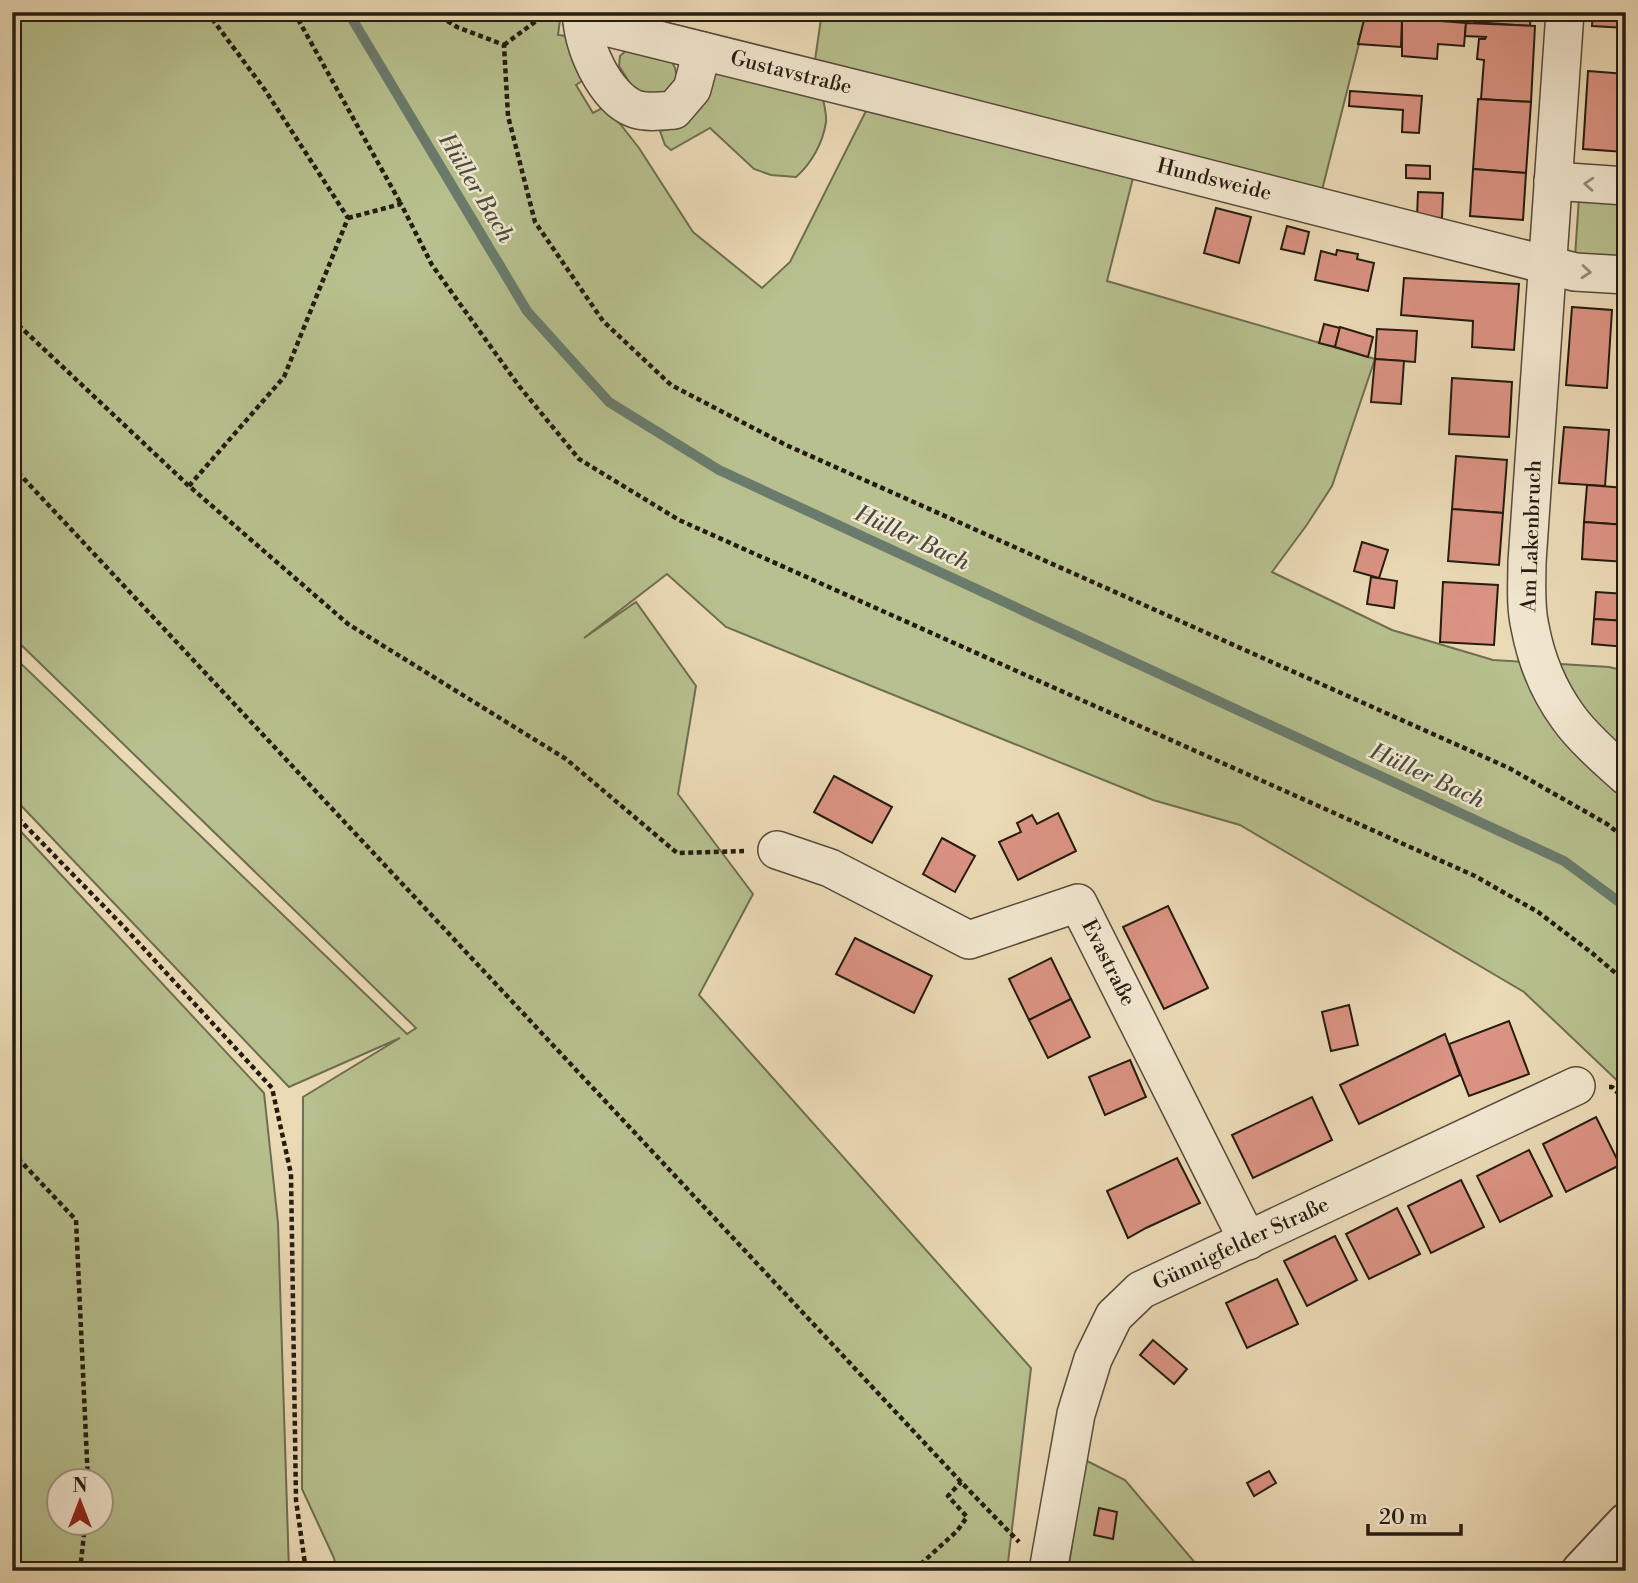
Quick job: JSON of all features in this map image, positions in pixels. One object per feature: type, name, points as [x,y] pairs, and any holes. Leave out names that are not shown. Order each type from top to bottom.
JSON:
[{"type":"street","name":"Am Lakenbruch","points":[[1564,12],[1527,562],[1529,625],[1550,689],[1569,719],[1626,775]]},
{"type":"street","name":"Gustavstraße","points":[[570,15],[600,75],[619,98],[635,109],[655,112],[674,110],[692,89],[702,51]]},
{"type":"street","name":"Gustavstraße","points":[[570,15],[880,95]]},
{"type":"street","name":"Hundsweide","points":[[880,95],[1547,264]]},
{"type":"street","points":[[1553,181],[1626,186]]},
{"type":"street","points":[[1547,264],[1576,272],[1626,275]]},
{"type":"street","name":"Evastraße","points":[[777,850],[830,868],[969,940],[1078,903],[1248,1241]]},
{"type":"street","name":"Günnigfelder Straße","points":[[1048,1571],[1076,1414],[1093,1359],[1114,1316],[1141,1290],[1576,1086]]},
{"type":"street","points":[[1581,1571],[1626,1523]]},
{"type":"path","points":[[207,12],[265,90],[348,218]]},
{"type":"path","points":[[294,12],[432,265],[519,386],[579,459],[679,520],[1475,876],[1538,912],[1626,982]]},
{"type":"path","points":[[433,12],[457,27],[504,45],[570,15]]},
{"type":"path","points":[[504,45],[508,116],[535,222],[603,321],[671,385],[786,445],[1509,768],[1607,824],[1626,839]]},
{"type":"path","points":[[348,218],[401,204]]},
{"type":"path","points":[[189,485],[284,377],[348,218]]},
{"type":"path","points":[[12,319],[189,485],[348,624],[566,759],[677,853],[777,850]]},
{"type":"path","points":[[12,466],[994,1515]]},
{"type":"path","points":[[12,812],[125,928],[272,1088],[291,1174],[296,1500],[306,1571]]},
{"type":"path","points":[[12,1152],[76,1220],[87,1468]]},
{"type":"path","points":[[931,1571],[923,1562],[957,1531],[967,1517],[948,1496],[961,1482]]},
{"type":"path","points":[[80,1571],[84,1538]]},
{"type":"path","points":[[970,1571],[974,1568],[977,1571]]},
{"type":"green space","points":[[12,12],[561,12],[558,35],[566,36],[588,77],[576,85],[593,113],[606,106],[639,148],[693,232],[762,288],[790,262],[869,105],[1134,174],[1107,281],[1375,359],[1332,486],[1272,572],[1392,630],[1493,660],[1609,667],[1626,671],[1626,1089],[1524,992],[1240,825],[1153,800],[726,627],[667,574],[584,638],[636,602],[696,686],[678,794],[753,894],[699,995],[1031,1368],[1007,1571],[337,1571],[334,1558],[302,1489],[303,1097],[400,1038],[289,1087],[12,796],[12,655],[407,1034],[416,1028],[12,636]]},
{"type":"green space","points":[[611,12],[625,12],[815,60],[822,12],[1367,12],[1321,194]]},
{"type":"green space","points":[[629,48],[663,55],[674,65],[676,83],[667,96],[635,91],[619,66],[620,56]]},
{"type":"green space","points":[[717,72],[822,93],[826,119],[822,138],[811,159],[796,177],[771,175],[754,169],[710,128],[671,150],[665,145],[660,131],[675,127],[692,116]]},
{"type":"green space","points":[[1579,197],[1626,201],[1626,262],[1575,257]]},
{"type":"green space","points":[[12,822],[264,1093],[278,1223],[289,1571],[12,1571]]},
{"type":"green space","points":[[1085,1460],[1125,1480],[1202,1571],[1068,1571]]},
{"type":"building","points":[[1475,12],[1531,12],[1530,26],[1474,22]]},
{"type":"building","points":[[1593,12],[1626,12],[1626,28],[1592,26]]},
{"type":"building","points":[[1365,16],[1402,18],[1401,47],[1358,44]]},
{"type":"building","points":[[1402,18],[1466,23],[1464,46],[1438,44],[1437,59],[1402,56]]},
{"type":"building","points":[[1466,23],[1535,26],[1531,102],[1481,99],[1484,60],[1477,59],[1479,39],[1486,37],[1465,36]]},
{"type":"building","points":[[1588,71],[1626,74],[1624,152],[1583,149]]},
{"type":"building","points":[[1350,91],[1422,96],[1419,133],[1402,132],[1403,110],[1349,106]]},
{"type":"building","points":[[1478,99],[1531,102],[1526,173],[1473,169]]},
{"type":"building","points":[[1406,165],[1430,166],[1430,179],[1406,178]]},
{"type":"building","points":[[1473,169],[1526,173],[1523,220],[1470,216]]},
{"type":"building","points":[[1418,192],[1443,193],[1442,218],[1417,217]]},
{"type":"building","points":[[1216,208],[1251,217],[1239,263],[1204,253]]},
{"type":"building","points":[[1287,226],[1309,232],[1304,254],[1281,249]]},
{"type":"building","points":[[1337,250],[1358,254],[1357,259],[1374,263],[1368,291],[1315,280],[1321,251],[1336,255]]},
{"type":"building","points":[[1404,278],[1519,284],[1514,350],[1472,347],[1473,321],[1401,315]]},
{"type":"building","points":[[1572,307],[1612,310],[1607,388],[1566,385]]},
{"type":"building","points":[[1324,324],[1340,328],[1335,347],[1319,343]]},
{"type":"building","points":[[1340,327],[1373,337],[1368,357],[1335,347]]},
{"type":"building","points":[[1377,329],[1417,331],[1415,362],[1375,359]]},
{"type":"building","points":[[1375,359],[1404,361],[1401,404],[1371,402]]},
{"type":"building","points":[[1452,378],[1512,382],[1509,437],[1449,434]]},
{"type":"building","points":[[1564,427],[1609,430],[1605,486],[1559,483]]},
{"type":"building","points":[[1456,456],[1507,460],[1503,513],[1452,509]]},
{"type":"building","points":[[1587,485],[1626,488],[1626,525],[1584,522]]},
{"type":"building","points":[[1452,509],[1503,513],[1499,565],[1448,561]]},
{"type":"building","points":[[1584,522],[1626,525],[1626,562],[1582,559]]},
{"type":"building","points":[[1362,542],[1388,550],[1379,578],[1354,571]]},
{"type":"building","points":[[1371,577],[1397,581],[1394,608],[1367,604]]},
{"type":"building","points":[[1443,582],[1498,585],[1494,645],[1440,642]]},
{"type":"building","points":[[1596,592],[1626,594],[1626,621],[1594,619]]},
{"type":"building","points":[[1594,619],[1626,621],[1626,647],[1592,644]]},
{"type":"building","points":[[834,776],[892,807],[872,843],[814,812]]},
{"type":"building","points":[[1058,813],[1076,851],[1018,880],[999,842],[1021,832],[1017,823],[1032,815],[1037,824]]},
{"type":"building","points":[[942,838],[975,856],[955,892],[923,874]]},
{"type":"building","points":[[1168,906],[1208,988],[1164,1009],[1123,927]]},
{"type":"building","points":[[855,938],[932,976],[914,1013],[836,974]]},
{"type":"building","points":[[1051,958],[1071,999],[1029,1020],[1009,979]]},
{"type":"building","points":[[1071,999],[1090,1037],[1048,1058],[1029,1020]]},
{"type":"building","points":[[1349,1005],[1358,1045],[1331,1051],[1322,1012]]},
{"type":"building","points":[[1509,1021],[1529,1074],[1469,1096],[1449,1044]]},
{"type":"building","points":[[1445,1034],[1460,1075],[1359,1124],[1340,1085]]},
{"type":"building","points":[[1130,1060],[1146,1097],[1105,1115],[1089,1077]]},
{"type":"building","points":[[1312,1097],[1332,1140],[1253,1178],[1232,1135]]},
{"type":"building","points":[[1596,1117],[1620,1165],[1566,1192],[1543,1144]]},
{"type":"building","points":[[1529,1150],[1552,1196],[1500,1222],[1477,1176]]},
{"type":"building","points":[[1177,1158],[1200,1203],[1128,1238],[1107,1191]]},
{"type":"building","points":[[1461,1180],[1484,1227],[1431,1253],[1408,1206]]},
{"type":"building","points":[[1397,1208],[1420,1254],[1369,1279],[1346,1234]]},
{"type":"building","points":[[1335,1236],[1357,1280],[1307,1306],[1284,1261]]},
{"type":"building","points":[[1277,1279],[1298,1324],[1247,1348],[1226,1303]]},
{"type":"building","points":[[1153,1340],[1187,1369],[1174,1384],[1140,1355]]},
{"type":"building","points":[[1269,1471],[1276,1483],[1254,1496],[1247,1483]]},
{"type":"building","points":[[1099,1508],[1117,1512],[1113,1539],[1094,1535]]},
{"type":"waterway","name":"Hüller Bach","points":[[348,12],[527,311],[609,402],[719,470],[1564,861],[1626,907]]}]
